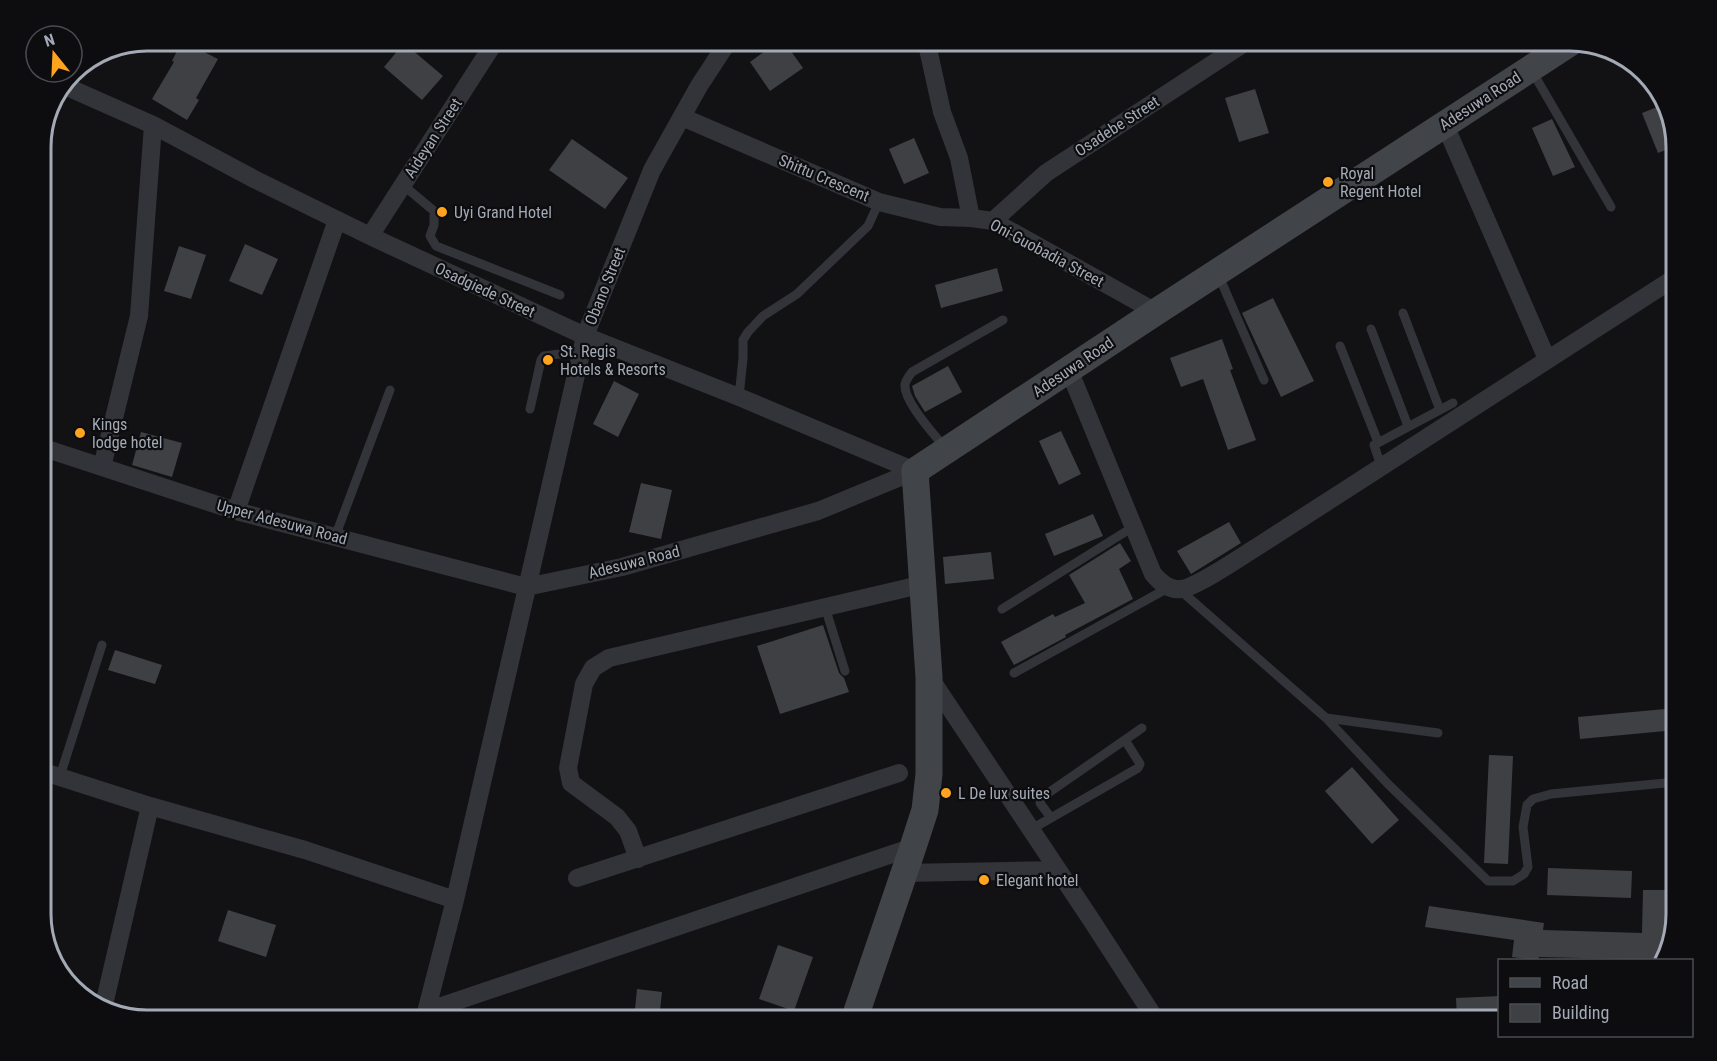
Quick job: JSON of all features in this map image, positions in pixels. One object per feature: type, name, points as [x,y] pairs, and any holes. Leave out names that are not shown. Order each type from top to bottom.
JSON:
[{"type":"street","name":"Aideyan Street","points":[[370,236],[489,51]]},
{"type":"street","name":"Obano Street","points":[[428,1010],[584,343],[652,170],[722,51]]},
{"type":"street","name":"Oni-Guobadia Street","points":[[928,51],[942,112],[959,158],[971,218],[993,221],[1156,312]]},
{"type":"street","name":"Osadebe Street","points":[[993,221],[1046,173],[1233,51]]},
{"type":"street","name":"Adesuwa Road","points":[[526,587],[622,567],[818,511],[915,471],[1530,69],[1551,51]]},
{"type":"street","name":"Osadgiede Street","points":[[71,89],[153,125],[254,179],[584,343],[739,397],[915,471]]},
{"type":"street","name":"Shittu Crescent","points":[[682,117],[879,202],[940,217],[971,218]]},
{"type":"street","points":[[1444,124],[1546,359]]},
{"type":"street","points":[[102,467],[139,316],[153,125]]},
{"type":"street","points":[[236,511],[337,220]]},
{"type":"street","points":[[1068,370],[1153,574],[1174,589],[1194,585],[1260,545],[1666,283]]},
{"type":"street","name":"Upper Adesuwa Road","points":[[51,450],[236,511],[526,587]]},
{"type":"street","points":[[857,1010],[913,847],[924,810],[929,774],[929,677],[915,471]]},
{"type":"street","points":[[638,859],[628,831],[617,817],[571,783],[568,768],[584,684],[593,668],[609,658],[924,584]]},
{"type":"street","points":[[929,677],[1149,1010]]},
{"type":"street","points":[[577,878],[899,773]]},
{"type":"street","points":[[51,774],[150,806],[305,850],[455,900]]},
{"type":"street","points":[[105,1000],[150,806]]},
{"type":"street","points":[[443,1010],[913,847]]},
{"type":"street","points":[[905,873],[1058,870]]},
{"type":"lane","points":[[1530,69],[1611,207]]},
{"type":"lane","points":[[403,185],[434,211],[434,225],[430,236],[436,246],[560,295]]},
{"type":"lane","points":[[739,397],[743,340],[748,332],[763,316],[796,294],[868,226],[879,202]]},
{"type":"lane","points":[[1217,272],[1264,380]]},
{"type":"lane","points":[[1403,313],[1440,410]]},
{"type":"lane","points":[[947,451],[909,401],[905,382],[912,372],[1003,320]]},
{"type":"lane","points":[[1371,329],[1408,426]]},
{"type":"lane","points":[[531,409],[541,360],[544,356],[584,343]]},
{"type":"lane","points":[[1340,346],[1378,442]]},
{"type":"lane","points":[[335,537],[390,390]]},
{"type":"lane","points":[[1381,466],[1374,445],[1453,403]]},
{"type":"lane","points":[[1002,609],[1133,527]]},
{"type":"lane","points":[[1014,673],[1174,589],[1326,718],[1388,784],[1488,881],[1514,881],[1524,874],[1528,867],[1523,827],[1527,805],[1533,799],[1551,794],[1666,783]]},
{"type":"lane","points":[[825,607],[845,671]]},
{"type":"lane","points":[[60,776],[102,645]]},
{"type":"lane","points":[[1326,718],[1438,733]]},
{"type":"lane","points":[[1051,818],[1040,802],[1041,798],[1142,728]]},
{"type":"lane","points":[[1030,830],[1138,768],[1140,764],[1138,759],[1125,740]]},
{"type":"building","points":[[177,51],[202,51],[218,59],[196,98],[199,100],[187,120],[152,99],[174,62],[172,61]]},
{"type":"building","points":[[397,51],[413,51],[443,76],[422,100],[384,67]]},
{"type":"building","points":[[765,51],[791,51],[803,68],[770,91],[750,62]]},
{"type":"building","points":[[1255,89],[1269,133],[1239,142],[1225,98]]},
{"type":"building","points":[[1657,107],[1664,128],[1666,150],[1658,153],[1642,113]]},
{"type":"building","points":[[1552,119],[1575,167],[1553,176],[1532,128]]},
{"type":"building","points":[[914,138],[929,173],[904,184],[889,149]]},
{"type":"building","points":[[572,139],[628,178],[605,209],[549,170]]},
{"type":"building","points":[[245,244],[278,259],[262,295],[229,281]]},
{"type":"building","points":[[179,246],[206,255],[191,299],[164,291]]},
{"type":"building","points":[[997,268],[1003,291],[941,308],[935,285]]},
{"type":"building","points":[[1273,298],[1314,381],[1281,397],[1242,313]]},
{"type":"building","points":[[1222,339],[1233,369],[1230,370],[1256,440],[1228,450],[1203,379],[1181,387],[1170,358]]},
{"type":"building","points":[[948,366],[962,392],[925,412],[912,386]]},
{"type":"building","points":[[614,381],[639,394],[618,437],[593,424]]},
{"type":"building","points":[[1061,431],[1081,474],[1059,485],[1039,441]]},
{"type":"building","points":[[141,432],[182,443],[172,477],[132,465]]},
{"type":"building","points":[[641,483],[672,490],[661,539],[629,532]]},
{"type":"building","points":[[1093,514],[1103,536],[1054,556],[1045,534]]},
{"type":"building","points":[[1229,522],[1241,543],[1191,574],[1177,551]]},
{"type":"building","points":[[1120,543],[1131,561],[1119,569],[1133,599],[1014,665],[1001,642],[1053,614],[1055,617],[1085,603],[1069,575]]},
{"type":"building","points":[[991,552],[994,579],[945,584],[943,557]]},
{"type":"building","points":[[823,625],[839,673],[844,678],[849,692],[780,714],[757,646]]},
{"type":"building","points":[[115,650],[162,665],[155,684],[108,670]]},
{"type":"building","points":[[1666,709],[1666,731],[1580,739],[1578,717]]},
{"type":"building","points":[[1489,755],[1513,756],[1508,864],[1484,863]]},
{"type":"building","points":[[1352,767],[1399,820],[1372,844],[1325,791]]},
{"type":"building","points":[[1548,868],[1632,871],[1631,898],[1547,895]]},
{"type":"building","points":[[1643,890],[1666,890],[1665,927],[1655,959],[1539,957],[1538,959],[1526,959],[1512,957],[1514,940],[1425,927],[1429,906],[1544,923],[1543,930],[1642,933]]},
{"type":"building","points":[[228,910],[276,925],[266,957],[218,941]]},
{"type":"building","points":[[778,945],[813,957],[794,1010],[759,999]]},
{"type":"building","points":[[637,989],[662,992],[660,1010],[635,1010]]},
{"type":"building","points":[[1498,996],[1498,1010],[1457,1010],[1456,998]]},
{"type":"place","name":"Royal Regent Hotel","points":[[1328,182]]},
{"type":"place","name":"Uyi Grand Hotel","points":[[442,212]]},
{"type":"place","name":"St. Regis Hotels & Resorts","points":[[548,360]]},
{"type":"place","name":"Kings lodge hotel","points":[[80,433]]},
{"type":"place","name":"L De lux suites","points":[[946,793]]},
{"type":"place","name":"Elegant hotel","points":[[984,880]]}]
